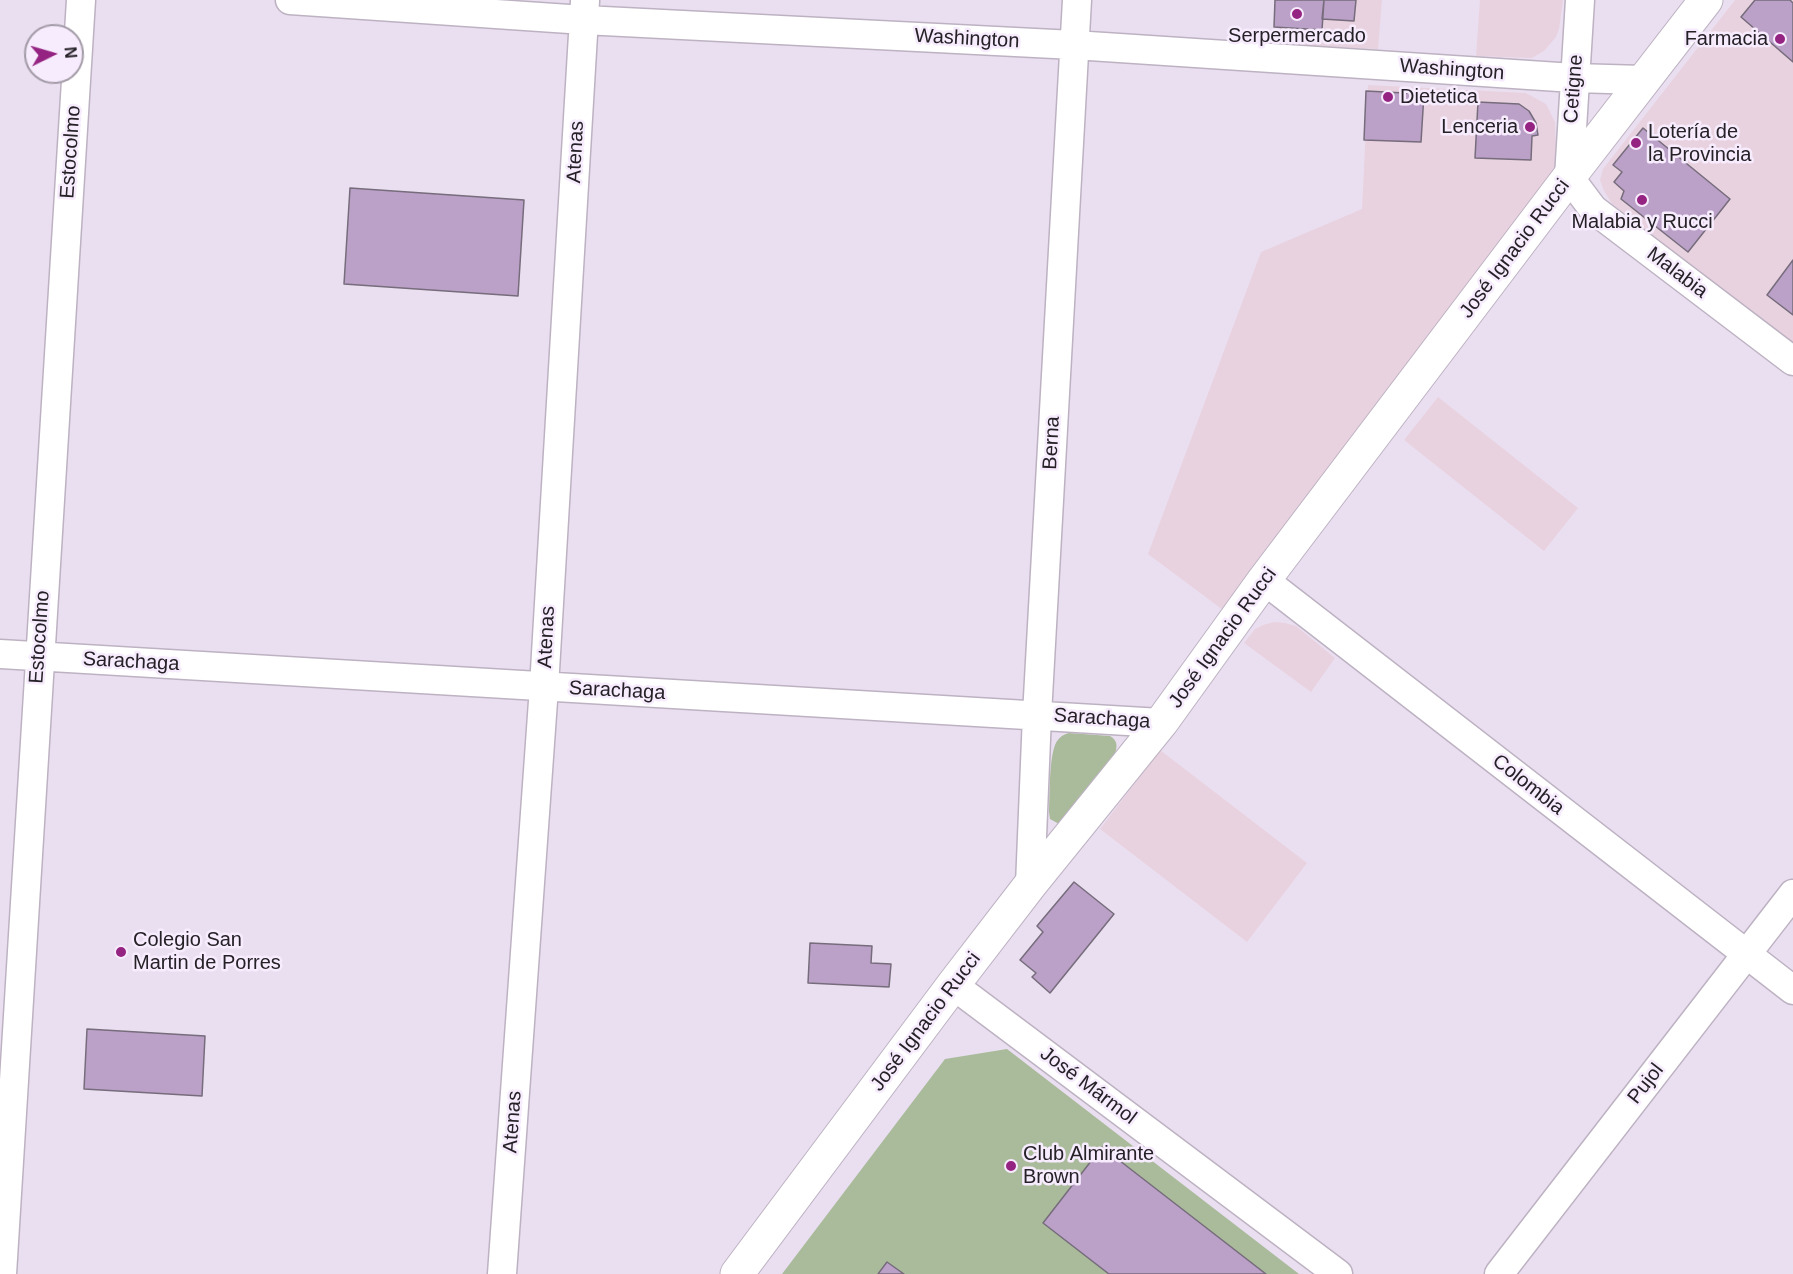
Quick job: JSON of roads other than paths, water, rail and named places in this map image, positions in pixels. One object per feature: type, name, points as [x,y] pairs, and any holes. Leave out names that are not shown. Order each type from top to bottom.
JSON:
[{"type":"street","name":"Estocolmo","points":[[2,1274],[81,0]]},
{"type":"street","name":"Washington","points":[[290,0],[585,10],[1074,45],[1574,78],[1643,80]]},
{"type":"street","name":"Berna","points":[[1030,885],[1037,715],[1077,0]]},
{"type":"street","name":"Cetigne","points":[[1569,177],[1580,0]]},
{"type":"street","name":"José Ignacio Rucci","points":[[737,1274],[953,985],[1030,885],[1161,723],[1264,580],[1706,0]]},
{"type":"street","name":"Atenas","points":[[502,1274],[544,687],[585,10]]},
{"type":"street","name":"Malabia","points":[[1569,177],[1593,209],[1793,361]]},
{"type":"street","name":"Colombia","points":[[1264,580],[1793,990]]},
{"type":"street","name":"Sarachaga","points":[[0,654],[1161,723]]},
{"type":"street","name":"Pujol","points":[[1499,1274],[1793,894]]},
{"type":"street","name":"José Mármol","points":[[953,985],[1338,1274]]},
{"type":"place","name":"Serpermercado","points":[[1297,14]]},
{"type":"place","name":"Farmacia","points":[[1780,39]]},
{"type":"place","name":"Dietetica","points":[[1388,97]]},
{"type":"place","name":"Lenceria","points":[[1530,127]]},
{"type":"place","name":"Lotería de la Provincia","points":[[1636,143]]},
{"type":"place","name":"Malabia y Rucci","points":[[1642,200]]},
{"type":"place","name":"Colegio San Martin de Porres","points":[[121,952]]},
{"type":"place","name":"Club Almirante Brown","points":[[1011,1166]]}]
